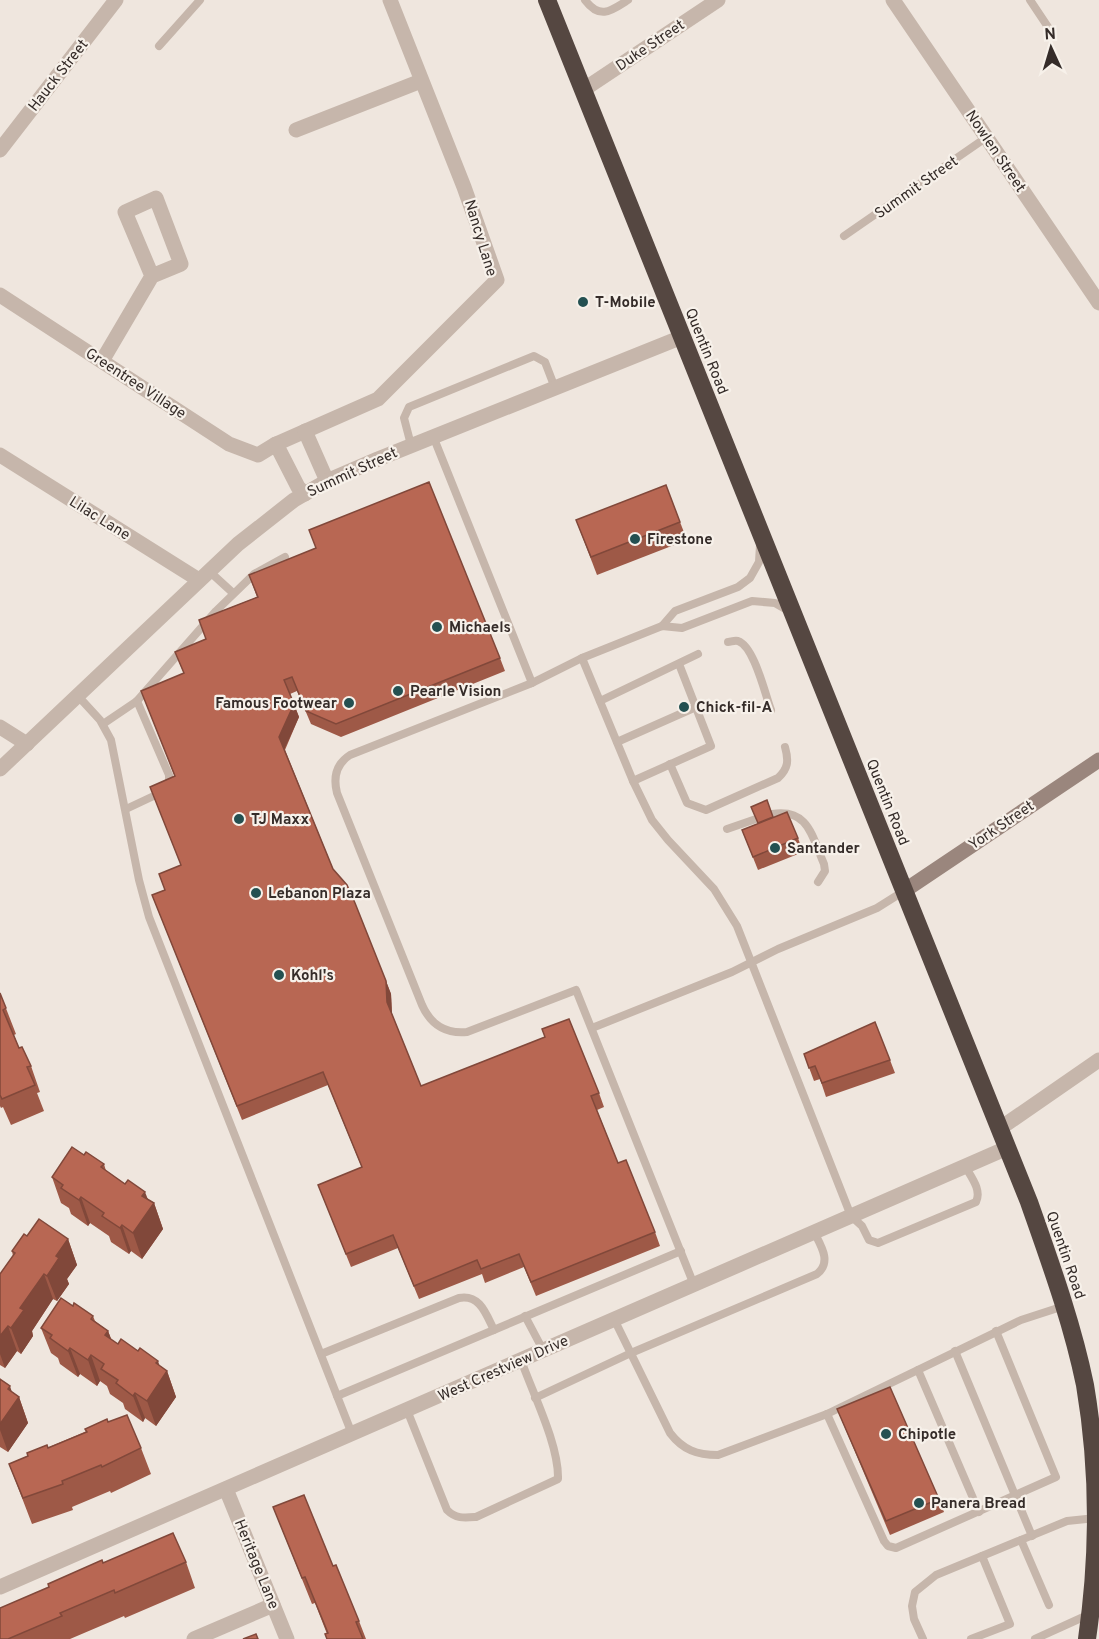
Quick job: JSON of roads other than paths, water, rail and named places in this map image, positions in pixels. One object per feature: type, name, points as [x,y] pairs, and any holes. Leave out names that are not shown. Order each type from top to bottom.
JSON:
[{"type":"highway","name":"Quentin Road","points":[[547,0],[1029,1202],[1064,1305],[1078,1353],[1090,1418],[1095,1463],[1098,1518],[1087,1639]]},
{"type":"street","name":"Hauck Street","points":[[0,150],[116,0]]},
{"type":"street","name":"Nancy Lane","points":[[304,431],[378,399],[497,280],[464,187],[390,0]]},
{"type":"street","name":"Duke Street","points":[[583,90],[718,0]]},
{"type":"street","name":"Nowlen Street","points":[[893,0],[1098,299]]},
{"type":"street","points":[[296,130],[421,81]]},
{"type":"street","points":[[102,361],[152,276],[181,264],[156,198],[125,212],[152,276]]},
{"type":"street","name":"Greentree Village","points":[[0,295],[229,444],[258,454],[304,431]]},
{"type":"street","name":"Summit Street","points":[[0,770],[204,575],[284,506],[327,481],[411,445],[682,337]]},
{"type":"street","points":[[304,431],[327,481]]},
{"type":"street","points":[[276,444],[298,487],[305,494]]},
{"type":"street","name":"Lilac Lane","points":[[0,455],[204,575]]},
{"type":"street","points":[[0,727],[27,744]]},
{"type":"street","name":"York Street","points":[[904,891],[1099,760]]},
{"type":"street","points":[[999,1129],[1099,1060]]},
{"type":"street","name":"West Crestview Drive","points":[[0,1587],[1007,1148]]},
{"type":"street","name":"Heritage Lane","points":[[226,1489],[287,1639]]},
{"type":"street","points":[[194,1639],[273,1605]]},
{"type":"lane","points":[[159,46],[200,0]]},
{"type":"lane","points":[[585,0],[590,8],[600,12],[611,11],[628,0]]},
{"type":"lane","points":[[1030,0],[1048,27]]},
{"type":"lane","name":"Summit Street","points":[[844,236],[987,137]]},
{"type":"lane","points":[[411,445],[404,418],[410,407],[534,356],[545,362],[555,388]]},
{"type":"lane","points":[[434,436],[532,682]]},
{"type":"lane","points":[[694,1284],[576,990],[467,1032],[444,1030],[430,1020],[335,785],[340,764],[350,755],[532,682],[582,658],[662,626],[675,611],[738,587],[750,578],[759,562],[760,533]]},
{"type":"lane","points":[[103,724],[138,701],[233,593],[254,574],[285,557]]},
{"type":"lane","points":[[204,575],[233,593]]},
{"type":"lane","points":[[662,626],[682,628],[744,603],[759,600],[775,603],[793,614]]},
{"type":"lane","points":[[728,642],[738,641],[746,647],[755,663],[771,710]]},
{"type":"lane","points":[[600,701],[698,654]]},
{"type":"lane","points":[[582,658],[645,807],[660,830],[704,876],[723,902],[752,962],[851,1216],[862,1226],[869,1240],[878,1243],[973,1203],[978,1196],[978,1190],[965,1166]]},
{"type":"lane","points":[[633,781],[711,746],[679,664]]},
{"type":"lane","points":[[78,696],[103,724],[114,751],[141,890],[149,917],[352,1434]]},
{"type":"lane","points":[[126,809],[160,793],[169,782],[169,775],[138,701]]},
{"type":"lane","points":[[617,742],[696,707]]},
{"type":"lane","points":[[670,764],[687,803],[706,810],[778,778],[787,765],[785,747]]},
{"type":"lane","points":[[772,814],[788,813],[805,821],[824,864],[825,871],[818,882]]},
{"type":"lane","points":[[727,829],[756,819]]},
{"type":"lane","points":[[591,1028],[732,972],[778,949],[866,913],[904,891]]},
{"type":"lane","points":[[535,1398],[631,1353],[818,1274],[825,1262],[814,1232]]},
{"type":"lane","points":[[337,1396],[681,1251]]},
{"type":"lane","points":[[321,1354],[467,1296],[477,1300],[494,1330]]},
{"type":"lane","points":[[614,1319],[670,1433],[678,1444],[703,1455],[718,1455],[827,1414],[996,1331],[1064,1305]]},
{"type":"lane","points":[[525,1316],[543,1350]]},
{"type":"lane","points":[[827,1414],[888,1546],[896,1548],[1016,1497],[1056,1477],[996,1331]]},
{"type":"lane","points":[[955,1351],[1032,1536]]},
{"type":"lane","points":[[407,1410],[447,1510],[453,1516],[476,1517],[558,1479],[553,1445],[521,1360]]},
{"type":"lane","points":[[918,1370],[979,1512]]},
{"type":"lane","points":[[923,1639],[914,1619],[912,1606],[915,1592],[936,1575],[1067,1521],[1098,1518]]},
{"type":"lane","points":[[1021,1540],[1049,1605]]},
{"type":"lane","points":[[971,1639],[1010,1624],[982,1556]]},
{"type":"lane","points":[[1035,1639],[1091,1614]]},
{"type":"place","name":"T-Mobile","points":[[583,302]]},
{"type":"place","name":"Firestone","points":[[635,539]]},
{"type":"place","name":"Michaels","points":[[437,627]]},
{"type":"place","name":"Pearle Vision","points":[[398,691]]},
{"type":"place","name":"Famous Footwear","points":[[349,703]]},
{"type":"place","name":"Chick-fil-A","points":[[684,707]]},
{"type":"place","name":"TJ Maxx","points":[[239,819]]},
{"type":"place","name":"Santander","points":[[775,848]]},
{"type":"place","name":"Lebanon Plaza","points":[[256,893]]},
{"type":"place","name":"Kohl's","points":[[279,975]]},
{"type":"place","name":"Chipotle","points":[[886,1434]]},
{"type":"place","name":"Panera Bread","points":[[919,1503]]}]
